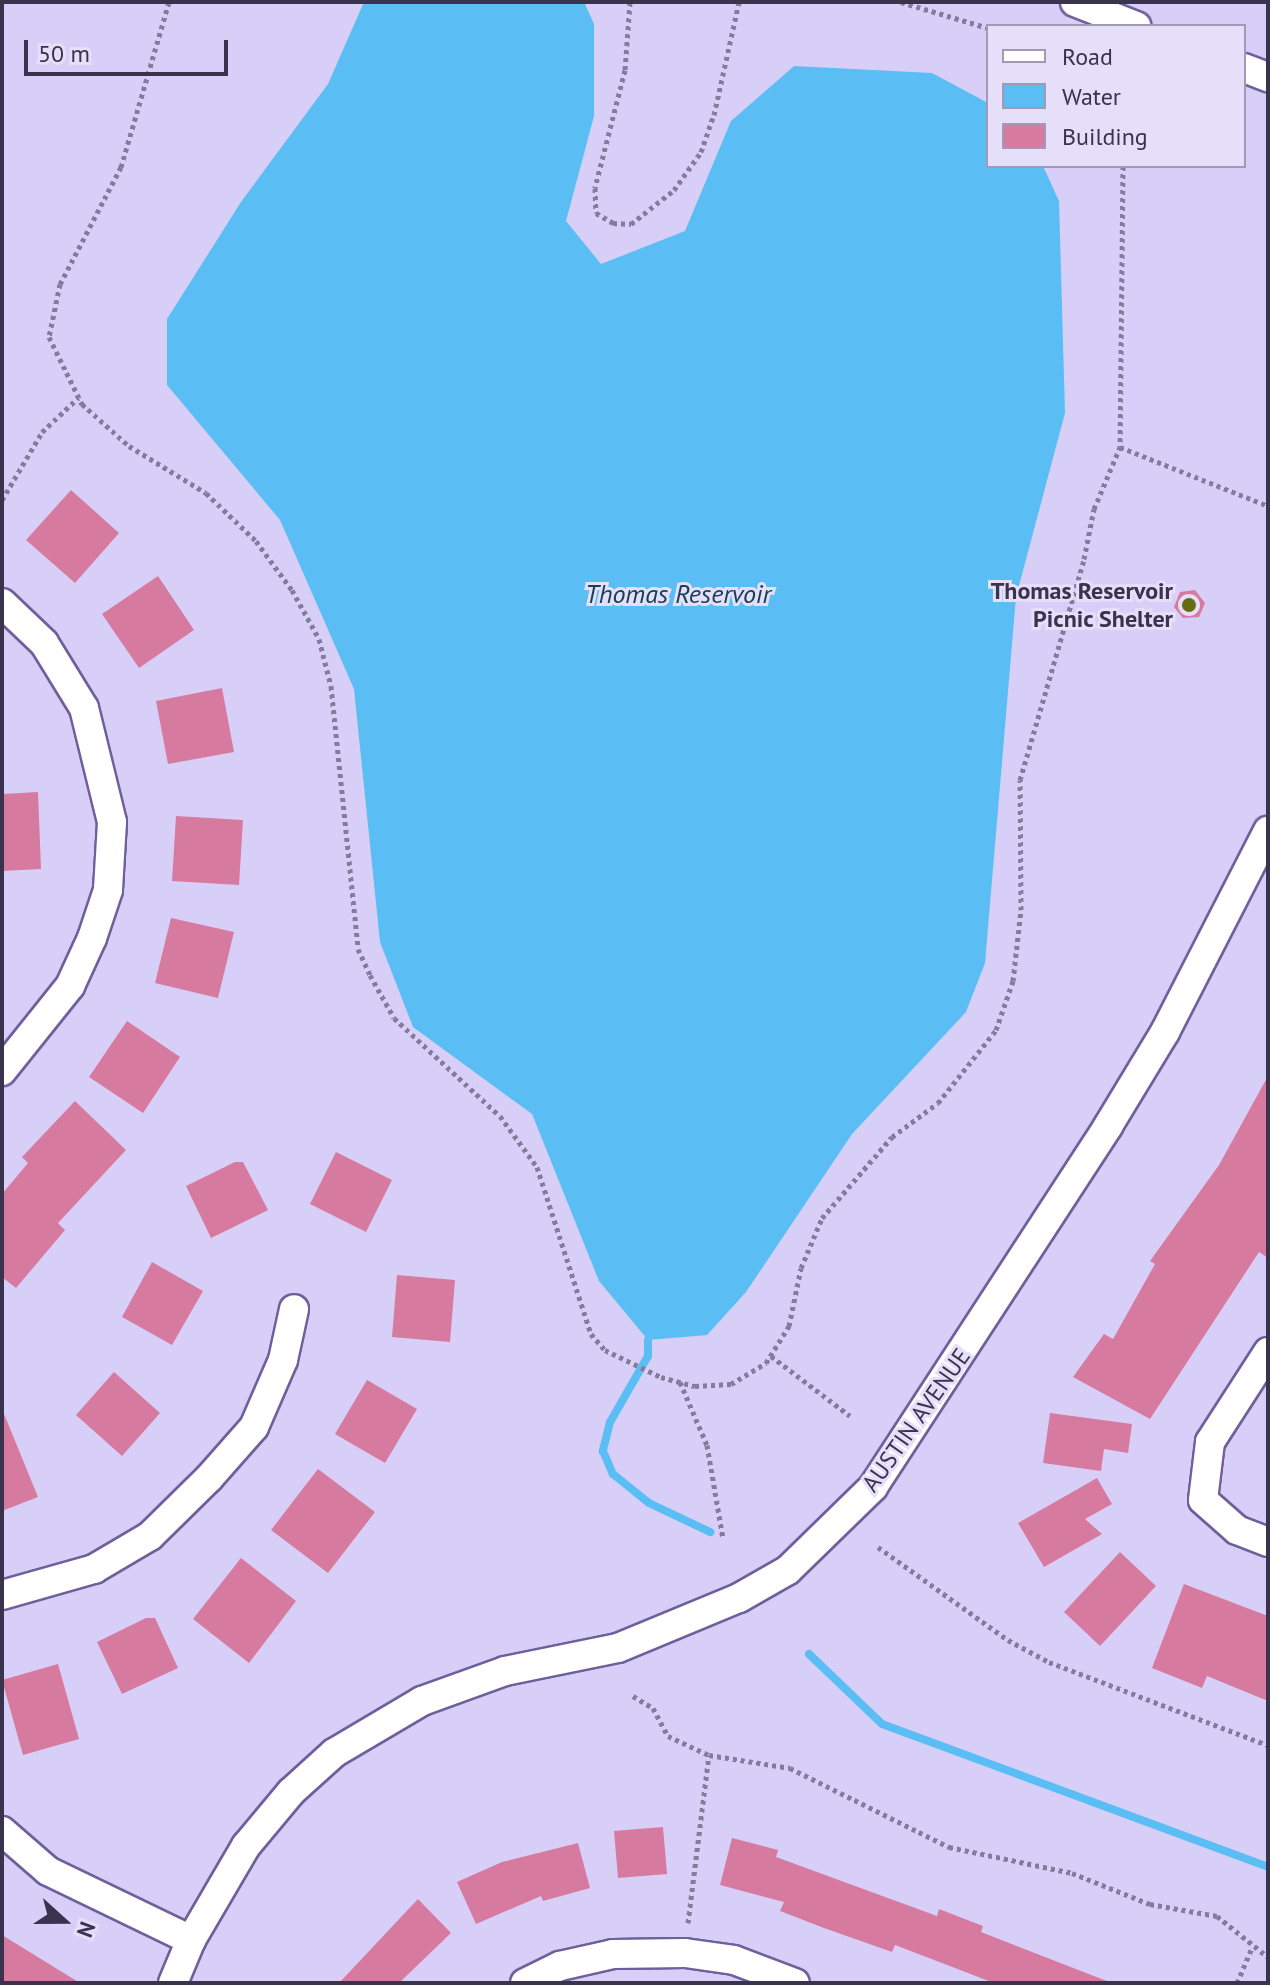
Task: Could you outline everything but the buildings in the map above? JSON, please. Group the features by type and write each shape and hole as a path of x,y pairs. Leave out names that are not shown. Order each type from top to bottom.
{"street":[{"path":"1075,2 1131,24"},
{"path":"1246,69 1268,77"},
{"path":"2,603 44,643 84,708 112,822 108,890 92,938 70,986 2,1071"},
{"name":"AUSTIN AVENUE","path":"173,1983 191,1940 246,1846 291,1792 334,1753 422,1701 505,1671 618,1648 739,1598 788,1570 873,1487 910,1435 1165,1032 1268,831"},
{"path":"2,1595 94,1569 150,1536 189,1498 254,1427 283,1360 294,1309"},
{"path":"1268,1352 1210,1442 1203,1500 1237,1530 1268,1542"},
{"path":"2,1831 48,1871 191,1940"},
{"path":"525,1983 560,1966 613,1954 685,1953 734,1960 795,1983"}],"path":[{"path":"169,2 121,167 60,284 49,337 78,398 129,446 206,493 256,541 292,590 319,639 331,686 358,949 394,1018 500,1116 537,1167 591,1334 605,1350 661,1377 680,1382 731,1384 771,1356 789,1326 801,1268 822,1218 892,1137 938,1103 996,1030 1013,981 1021,910 1020,780 1084,559 1094,509 1120,447 1123,168"},
{"path":"630,2 625,70 595,188 596,213 613,223 631,224 674,190 701,152 714,115 739,2"},
{"path":"901,2 986,27"},
{"path":"2,500 42,432 78,398"},
{"path":"1120,447 1268,506"},
{"path":"771,1356 850,1416"},
{"path":"680,1382 707,1445 723,1539"},
{"path":"878,1547 1008,1640 1049,1662 1268,1745"},
{"path":"633,1696 653,1708 668,1736 709,1755 790,1768 949,1847 1072,1873 1150,1904 1217,1916 1268,1957"},
{"path":"688,1923 709,1755"},
{"path":"1237,1983 1252,1947"}],"water":[{"name":"Thomas Reservoir","path":"364,2 584,2 594,24 594,116 566,221 601,264 685,231 731,121 794,66 932,73 986,102 986,168 1044,168 1059,201 1065,413 1016,597 985,963 966,1012 852,1134 746,1292 707,1335 648,1340 599,1281 532,1114 413,1027 380,942 354,689 280,520 167,385 167,319 241,202 328,84"}],"waterway":[{"path":"648,1340 648,1356 610,1422 603,1451 613,1474 649,1503 710,1532"},
{"path":"809,1654 882,1724 1268,1867"}],"place":[{"name":"Thomas Reservoir Picnic Shelter","path":"1189,605"}]}
